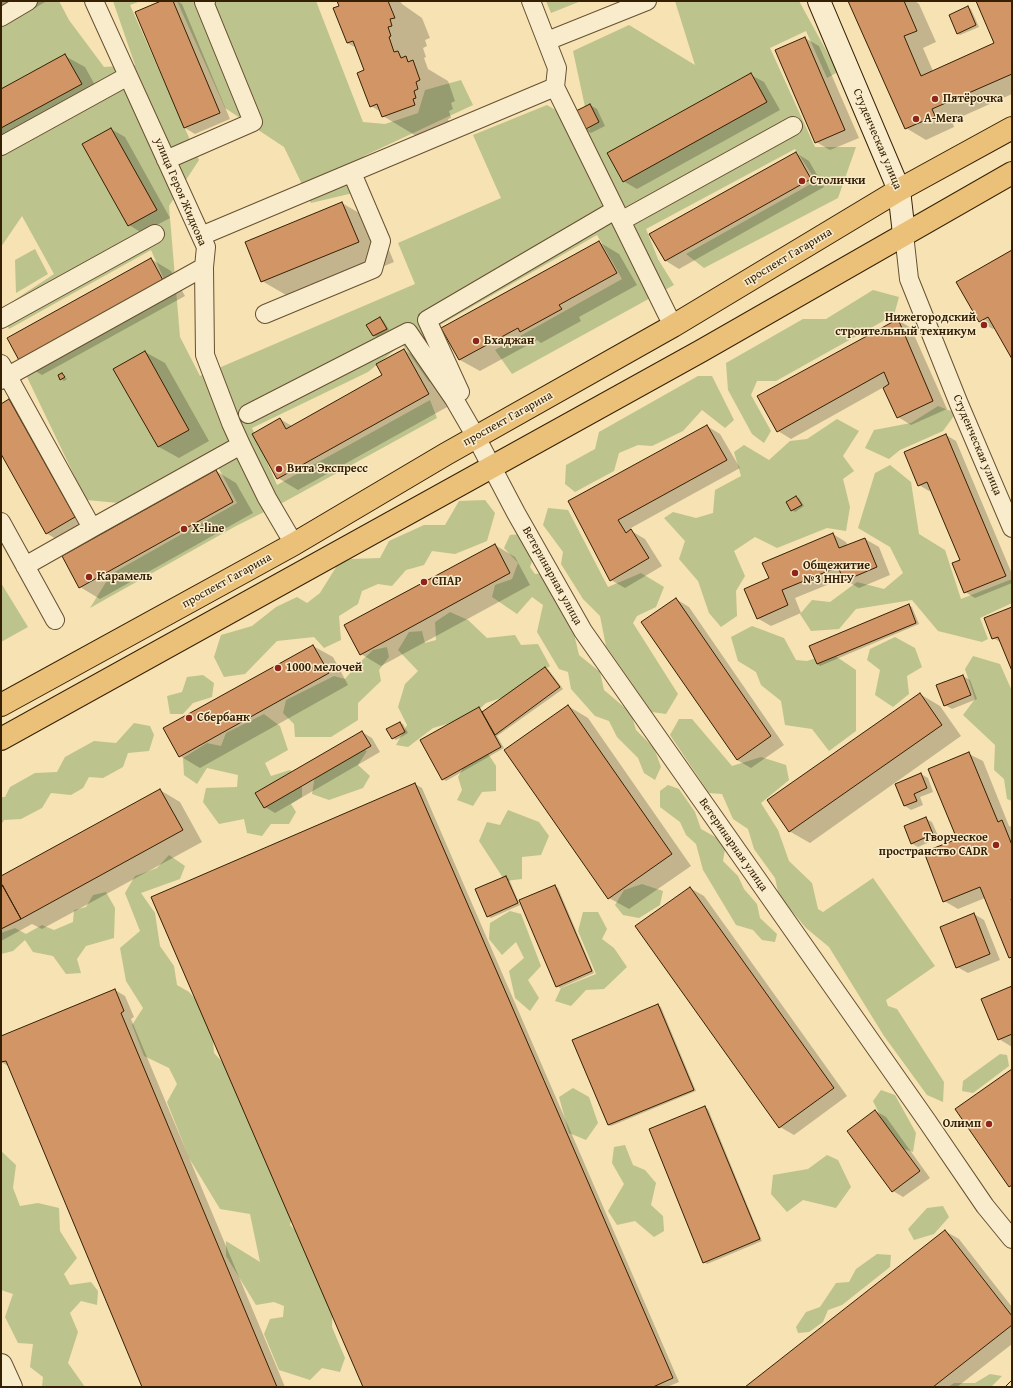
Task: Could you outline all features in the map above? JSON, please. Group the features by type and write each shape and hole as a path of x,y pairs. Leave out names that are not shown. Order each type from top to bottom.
{"main road":[{"name":"Студенческая улица","path":"819,1 899,190 904,234"},
{"name":"проспект Гагарина","path":"1,705 294,544 480,435 673,326 899,190 1012,128"},
{"path":"1,739 701,351 1012,173"},
{"path":"1,1365 11,1387"}],"street":[{"path":"1,17 28,1"},
{"name":"улица Героя Жидкова","path":"94,1 206,247 204,267 205,355 241,445 267,498 294,544"},
{"path":"166,160 253,122 204,2 206,1"},
{"path":"531,1 558,68 555,87 673,326"},
{"path":"547,41 647,1"},
{"path":"1,146 128,76"},
{"path":"201,236 555,87"},
{"path":"480,435 427,320 618,216 793,126"},
{"path":"265,314 373,269 381,241 352,173"},
{"path":"1,319 155,234"},
{"name":"Студенческая улица","path":"904,234 909,280 956,397 1012,528"},
{"path":"92,528 3,373 204,267"},
{"path":"248,414 408,332 480,435"},
{"name":"Ветеринарная улица","path":"480,435 492,467 582,631 923,1115 985,1206 1012,1239"},
{"path":"25,566 241,445"},
{"path":"1,522 54,620"}],"green space":[{"path":"1,1 59,1 69,20 104,67 135,65 113,1 141,1 130,5 199,160 169,206 180,337 200,376 415,284 398,243 501,198 473,135 547,105 590,130 573,51 629,25 695,65 675,1 799,1 838,72 827,78 806,31 770,48 815,147 856,147 838,198 704,268 686,254 816,181 795,149 646,229 658,259 674,285 512,374 495,350 622,279 597,235 440,325 454,360 429,382 402,344 368,372 252,428 277,485 430,400 437,418 284,502 236,526 90,608 111,574 237,503 217,465 119,503 86,500 26,375 170,293 151,250 9,329 1,309 54,274 22,216 1,247"},
{"path":"177,1 316,1 363,122 385,124 418,113 425,90 461,80 473,105 364,156 353,193 311,203 284,147 225,108"},
{"path":"546,1 581,1 551,13"},
{"path":"35,249 48,274 16,293 15,260"},
{"path":"873,290 899,297 894,315 776,381 757,381 751,395 771,431 764,443 752,434 728,390 726,363 803,319 826,319"},
{"path":"698,376 712,376 734,420 725,428 702,410 683,431 652,446 638,445 619,453 614,471 575,492 565,484 566,465 595,449 599,432"},
{"path":"938,406 956,413 943,431 900,450 889,459 865,448 874,430 911,423"},
{"path":"837,419 859,431 843,456 854,471 843,479 850,507 846,531 827,528 777,548 755,537 734,551 745,576 736,591 737,616 721,627 709,613 698,581 679,559 685,541 664,518 673,512 696,518 713,513 715,490 741,476 734,452 744,445 769,460 790,441 807,439"},
{"path":"890,465 911,482 919,534 945,550 961,599 1012,579 1012,603 980,618 988,639 982,642 938,631 912,600 856,609 839,629 811,631 800,614 812,600 830,602 857,582 884,589 903,573 890,547 858,528 875,473"},
{"path":"485,500 495,513 487,541 455,554 432,551 424,565 406,570 392,586 378,584 362,591 358,604 339,616 341,640 324,648 314,637 277,641 245,674 224,677 214,657 221,635 252,626 276,607 297,597 307,603 320,593 338,564 351,559 380,558 389,541 424,525 445,525 459,501"},
{"path":"548,508 568,510 608,587 641,573 664,587 656,607 637,616 633,623 678,694 666,714 652,712 606,646 600,616 583,599 561,564 563,552 543,525"},
{"path":"523,534 535,553 530,567 535,574 546,573 570,617 579,655 600,672 604,690 631,713 636,730 654,748 661,767 655,780 644,773 638,758 617,737 609,721 595,716 571,689 568,672 559,669 537,632 543,605 532,597 517,614 492,597 495,585 512,579 518,563 504,548 510,535"},
{"path":"1,583 28,627 1,642"},
{"path":"450,612 468,620 487,638 515,635 521,645 538,644 550,666 507,696 486,703 471,717 433,728 408,747 396,745 407,725 398,707 405,684 418,671 398,650 409,632 422,631 425,643 436,640 435,622"},
{"path":"752,626 784,638 796,660 807,661 831,653 856,670 856,731 829,751 812,729 785,725 781,701 761,685 756,672 738,661 731,637"},
{"path":"895,637 915,648 922,667 907,676 909,694 893,707 875,695 880,670 867,660 870,649"},
{"path":"387,647 389,657 379,670 381,681 358,703 358,720 331,737 295,737 294,724 283,713 286,700 334,676 345,679 373,650"},
{"path":"973,656 1000,664 1012,691 1012,801 1007,799 1004,779 994,770 995,745 963,715 975,699 965,669"},
{"path":"203,675 214,683 212,697 193,703 183,714 170,714 167,696 182,692 187,677"},
{"path":"264,714 280,726 288,750 265,763 271,776 290,770 302,780 302,797 291,804 296,812 289,824 271,824 262,836 247,833 244,819 219,824 203,802 206,788 237,787 238,775 207,768 197,784 184,775 183,758 207,743 221,746 226,733"},
{"path":"679,719 692,719 732,766 761,757 786,765 789,780 761,803 778,830 789,861 812,883 818,909 823,912 873,878 935,966 886,1000 888,1006 897,1009 944,1082 943,1102 927,1095 884,1036 829,947 806,928 779,896 775,878 754,849 748,829 733,819 722,794 709,793 670,735"},
{"path":"134,723 150,726 154,735 149,751 128,753 123,767 103,778 89,777 83,788 71,795 51,793 42,808 21,819 4,820 1,825 1,797 5,797 10,787 35,773 57,772 65,757 94,741 116,743"},
{"path":"356,746 367,751 358,765 370,776 363,788 329,800 312,794 316,769"},
{"path":"485,749 496,766 496,791 482,792 473,806 457,800 462,790 458,777 472,752"},
{"path":"668,785 679,789 695,812 701,829 717,838 725,849 723,861 738,876 744,889 757,904 760,918 777,934 775,942 762,940 753,930 736,925 703,870 696,844 686,835 680,822 660,807 660,791"},
{"path":"508,810 539,822 549,836 541,855 522,857 522,879 505,881 479,841 487,822 500,825"},
{"path":"169,855 185,866 180,879 141,893 155,913 160,946 174,966 177,985 189,992 211,1016 214,1053 239,1080 295,1205 290,1225 310,1245 333,1297 332,1327 345,1358 340,1372 322,1368 310,1380 279,1370 264,1334 270,1319 283,1317 284,1306 274,1302 256,1305 226,1256 226,1241 260,1262 250,1214 220,1209 189,1158 167,1102 177,1084 169,1068 144,1056 132,1025 143,1008 126,981 120,948 140,931 125,893 135,876 157,868"},
{"path":"642,884 663,891 660,905 639,918 623,915 615,905 624,890"},
{"path":"106,892 115,908 114,938 86,946 77,959 81,973 66,974 53,956 33,952 25,940 13,951 1,954 1,933 15,928 26,934 42,925 54,930 73,922 74,910 86,907 93,895"},
{"path":"510,911 521,914 541,966 528,980 539,998 530,1011 515,998 509,971 524,958 516,942 502,955 489,939 490,923"},
{"path":"583,912 598,912 607,929 602,939 614,948 627,967 604,989 586,990 571,1006 555,1001 561,988 596,974 578,931"},
{"path":"1000,1054 1007,1055 1009,1066 973,1093 962,1091 963,1081"},
{"path":"573,1088 589,1097 598,1123 586,1140 569,1133 559,1097"},
{"path":"881,1090 895,1095 916,1133 913,1152 895,1146 873,1101"},
{"path":"625,1145 633,1165 645,1170 656,1183 651,1205 663,1216 664,1231 654,1237 635,1221 617,1225 608,1211 624,1184 612,1163 614,1147"},
{"path":"1,1151 16,1165 13,1188 20,1206 38,1203 59,1208 60,1231 77,1258 64,1274 70,1285 91,1282 98,1291 97,1305 81,1301 70,1313 78,1332 68,1363 85,1387 42,1387 43,1377 30,1367 33,1344 18,1343 5,1317 13,1294 1,1290"},
{"path":"827,1155 838,1160 851,1187 836,1208 803,1200 787,1212 771,1194 773,1175 808,1169"},
{"path":"943,1206 949,1217 934,1234 914,1240 908,1229 927,1208"},
{"path":"877,1254 891,1255 890,1267 842,1305 828,1310 823,1322 809,1332 798,1333 796,1327 806,1312 820,1307 836,1283 849,1282 856,1269"},
{"path":"990,1374 1002,1376 991,1387 948,1387 954,1383 975,1383"}],"building":[{"path":"161,1 173,1 220,113 184,128 135,12"},
{"path":"337,1 388,1 395,18 390,19 392,26 388,27 391,36 389,37 394,52 398,51 401,58 406,56 408,62 413,60 420,80 416,82 418,89 414,91 416,98 413,99 415,105 382,117 377,104 370,107 357,73 364,70 353,41 347,43 333,8 339,6"},
{"path":"848,1 904,1 917,31 904,36 921,76 994,43 976,1 1011,1 1012,74 932,109 935,116 905,129"},
{"path":"968,6 976,25 957,34 949,15"},
{"path":"805,37 845,130 815,143 775,50"},
{"path":"65,54 82,84 1,128 1,89"},
{"path":"751,73 767,102 623,182 607,153"},
{"path":"590,104 599,122 584,130 574,112"},
{"path":"111,128 157,210 128,226 82,144"},
{"path":"796,152 811,179 665,261 649,234"},
{"path":"342,202 359,242 261,282 245,242"},
{"path":"599,241 617,273 559,305 562,309 520,332 518,328 459,360 441,328"},
{"path":"1012,250 1012,359 988,317 979,322 956,282"},
{"path":"151,258 165,284 21,364 7,338"},
{"path":"380,317 387,329 373,336 366,325"},
{"path":"898,319 933,401 897,418 883,388 889,384 884,372 777,432 757,396"},
{"path":"404,349 429,394 277,479 252,434 280,418 286,429 382,375 376,364"},
{"path":"145,351 189,430 158,447 113,369"},
{"path":"62,373 65,377 60,380 58,375"},
{"path":"9,399 75,517 46,534 1,454 1,404"},
{"path":"707,425 727,460 618,520 626,533 631,529 649,558 610,581 568,501"},
{"path":"946,434 1006,576 964,593 952,563 960,560 927,482 918,486 904,452"},
{"path":"216,470 233,502 79,588 62,556"},
{"path":"796,496 802,505 791,511 786,502"},
{"name":"Общежитие №3 ННГУ","path":"833,533 839,548 865,538 877,567 844,581 838,567 782,590 788,605 757,619 744,589 769,578 762,563"},
{"path":"495,544 510,573 360,655 344,625"},
{"path":"676,598 771,736 737,760 641,622"},
{"path":"909,604 916,623 817,664 809,646"},
{"path":"1012,607 1012,671 998,637 992,639 984,618"},
{"path":"313,645 329,673 179,757 163,728"},
{"path":"545,667 560,687 495,735 482,712"},
{"path":"963,675 971,695 944,706 936,685"},
{"path":"920,693 942,725 789,832 767,800"},
{"path":"568,705 672,854 608,899 504,750"},
{"path":"479,707 501,747 442,780 420,740"},
{"path":"400,722 405,732 392,739 386,729"},
{"path":"362,731 371,746 264,808 255,793"},
{"path":"969,752 998,822 1002,820 1012,845 1012,957 1009,958 980,887 943,902 924,852 957,839 928,769"},
{"path":"921,773 927,788 914,794 917,801 904,806 895,784"},
{"path":"415,783 673,1378 653,1387 363,1387 151,897"},
{"path":"160,789 183,830 21,919 1,883 1,876"},
{"path":"926,817 933,834 911,844 904,826"},
{"path":"506,876 518,903 487,917 475,889"},
{"path":"555,885 592,971 556,987 519,900"},
{"path":"3,886 21,919 1,929 1,887"},
{"path":"690,887 834,1088 779,1128 635,926"},
{"path":"974,913 990,954 956,968 940,927"},
{"path":"1012,986 1012,1034 998,1040 981,999"},
{"path":"115,989 124,1011 121,1013 277,1387 142,1387 6,1061 1,1062 1,1036"},
{"path":"658,1004 694,1090 608,1125 572,1040"},
{"name":"Олимп","path":"1012,1069 1012,1185 1009,1187 955,1109"},
{"path":"705,1106 760,1239 703,1263 649,1129"},
{"path":"875,1110 920,1171 892,1192 847,1131"},
{"path":"945,1230 1012,1316 1012,1325 933,1387 745,1387"}],"tram line":[{"path":"1005,1387 1012,1380"}],"place":[{"name":"Пятёрочка","path":"935,99"},
{"name":"А-Мега","path":"916,119"},
{"name":"Столички","path":"802,181"},
{"name":"Нижегородский строительный техникум","path":"984,325"},
{"name":"Бхаджан","path":"476,341"},
{"name":"Вита Экспресс","path":"279,469"},
{"name":"X-line","path":"184,529"},
{"name":"Общежитие №3 ННГУ","path":"795,573"},
{"name":"Карамель","path":"89,577"},
{"name":"СПАР","path":"424,582"},
{"name":"1000 мелочей","path":"278,668"},
{"name":"Сбербанк","path":"189,718"},
{"name":"Творческое пространство CADR","path":"996,845"},
{"name":"Олимп","path":"989,1124"}]}
